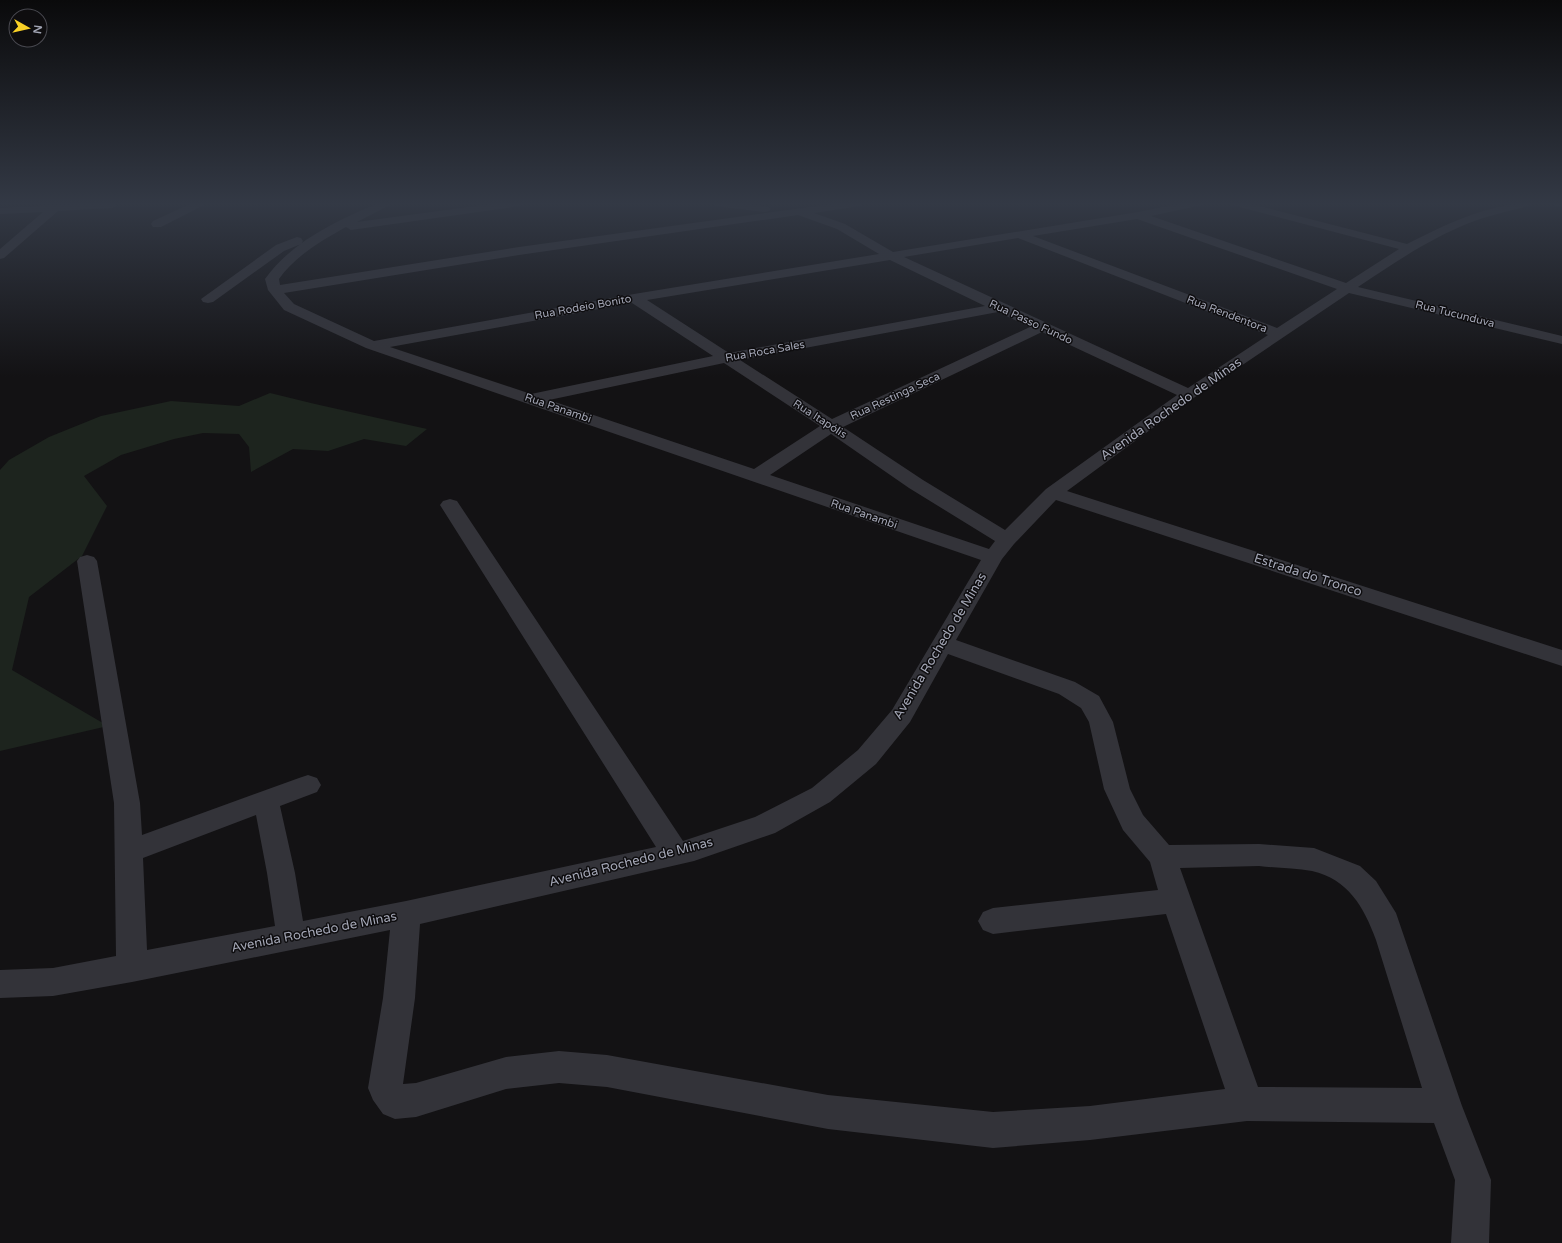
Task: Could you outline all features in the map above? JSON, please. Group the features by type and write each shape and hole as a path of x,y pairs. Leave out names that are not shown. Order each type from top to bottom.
{"street":[{"path":"208,299 262,261"},
{"path":"285,261 272,278 275,290 461,261"},
{"name":"Rua Rodeio Bonito","path":"371,345 853,261"},
{"name":"Rua Passo Fundo","path":"902,261 1041,327 1189,394"},
{"name":"Rua Rendentora","path":"1088,261 1279,334"},
{"name":"Rua Tucunduva","path":"1267,261 1347,288 1562,340"},
{"name":"Avenida Rochedo de Minas","path":"0,984 53,982 406,914 694,850 765,825 821,795 866,758 901,716 1000,548 1053,493 1189,394 1389,261"},
{"name":"Rua Panambi","path":"275,290 289,307 371,345 756,476 1000,548"},
{"name":"Rua Itapólis","path":"634,298 831,426 916,484 1000,548"},
{"name":"Rua Roca Sales","path":"532,399 726,358 1000,308"},
{"name":"Rua Restinga Seca","path":"756,476 831,426 1041,327"},
{"name":"Estrada do Tronco","path":"1053,493 1562,658"},
{"path":"450,505 676,854"},
{"path":"87,561 127,803 132,968"},
{"path":"943,644 1067,688 1090,702 1100,722 1117,789 1133,822 1162,857 1247,1104"},
{"path":"128,852 308,785"},
{"path":"266,801 282,873 291,936"},
{"path":"1162,857 1259,855 1314,860 1350,874 1366,890 1381,913 1445,1106 1473,1180 1470,1243"},
{"path":"993,921 1176,900"},
{"path":"406,914 399,998 385,1088 395,1102 416,1100 506,1073 559,1067 607,1071 828,1112 993,1130 1090,1124 1247,1104 1374,1104 1445,1106"}],"shaded area":[{"path":"270,393 427,429 406,446 364,439 328,451 293,449 251,472 249,447 239,434 203,433 174,439 121,455 84,476 107,506 82,556 29,597 12,670 108,726 0,751 0,470 9,460 49,437 101,416 171,401 239,406"}]}
